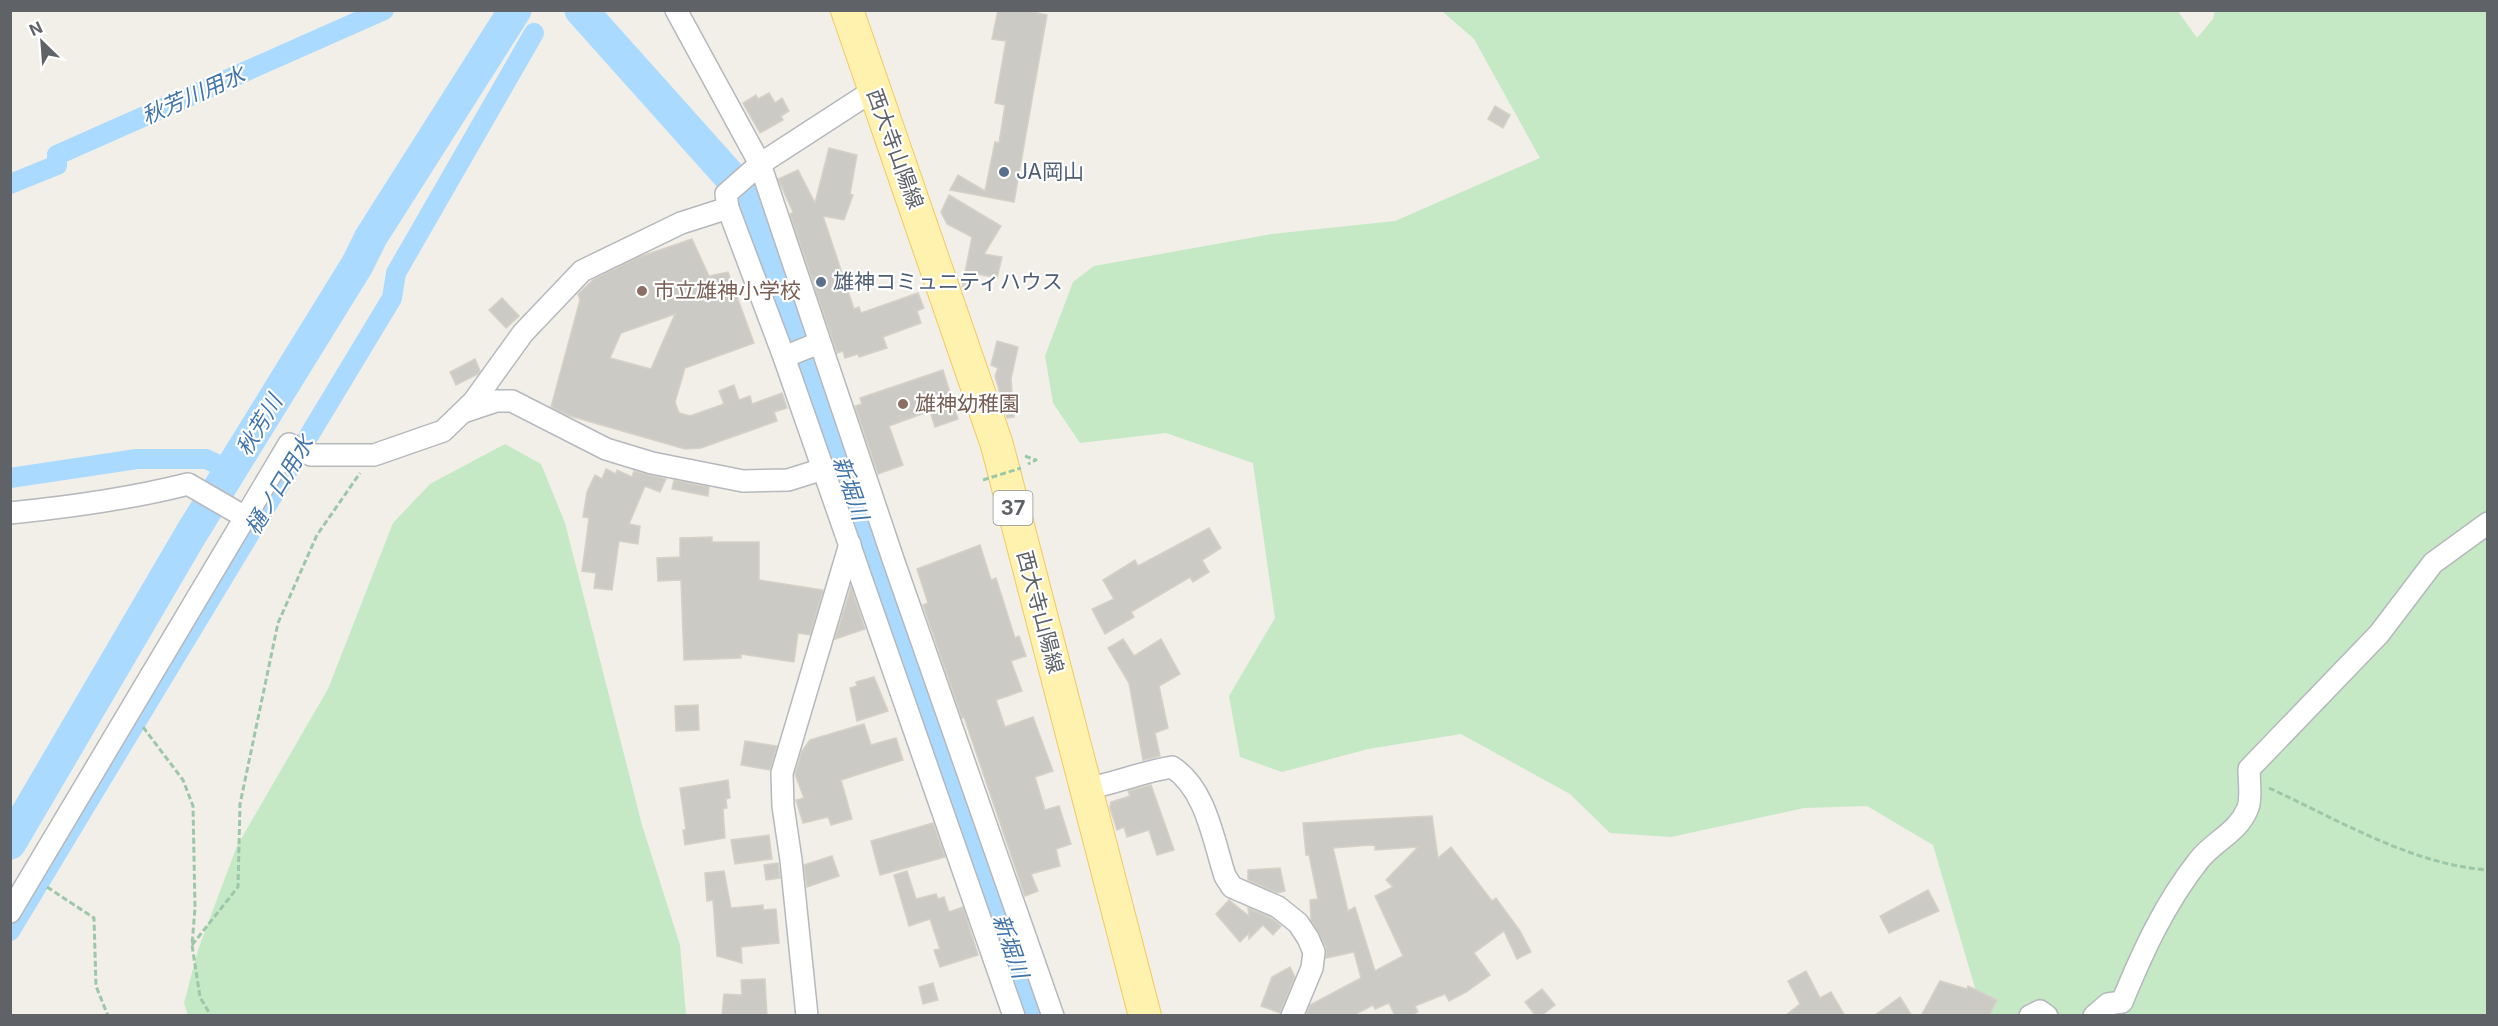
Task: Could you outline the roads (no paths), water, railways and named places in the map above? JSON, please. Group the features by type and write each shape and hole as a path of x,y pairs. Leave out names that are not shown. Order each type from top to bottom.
{"main road":[{"name":"西大寺山陽線","path":"847,10 997,445 1145,1016"}],"street":[{"path":"676,10 757,166 816,344 878,569 991,889 1053,1016"},
{"path":"10,912 289,444 311,455 374,455 442,431 474,401 523,333 582,271 727,201 757,166 873,90"},
{"path":"727,201 788,355 823,469 850,544 878,569 991,889 1014,1016"},
{"path":"788,355 816,344"},
{"path":"463,412 496,401 512,401 606,449 652,463 743,481 788,480 823,469"},
{"path":"10,513 125,499 188,484 245,517"},
{"path":"2094,1016 2108,1004 2122,1002 2148,940 2176,892 2201,857 2229,836 2248,809 2249,769 2379,634 2433,563 2487,523"},
{"path":"807,1016 791,860 783,806 782,773 850,544"},
{"path":"1086,789 1117,783 1150,770 1172,767 1184,775 1197,794 1225,876 1232,887 1278,907 1298,923 1308,938 1314,952 1312,968 1292,1016"},
{"path":"2030,1016 2040,1011 2047,1016"}],"waterway":[{"name":"秋芳川用水","path":"10,184 57,165 57,155 384,10"},
{"name":"秋芳川","path":"10,843 191,534 357,265 371,237 515,10"},
{"name":"新堀川","path":"581,10 750,199 1035,1016"},
{"name":"樋ノ口用水","path":"10,931 392,298 396,273 534,33"},
{"name":"秋芳川用水","path":"10,478 137,459 206,459 230,470"}],"place":[{"name":"JA岡山","path":"1004,172"},
{"name":"雄神コミュニティハウス","path":"821,282"},
{"name":"市立雄神小学校","path":"642,291"},
{"name":"雄神幼稚園","path":"903,404"}]}
